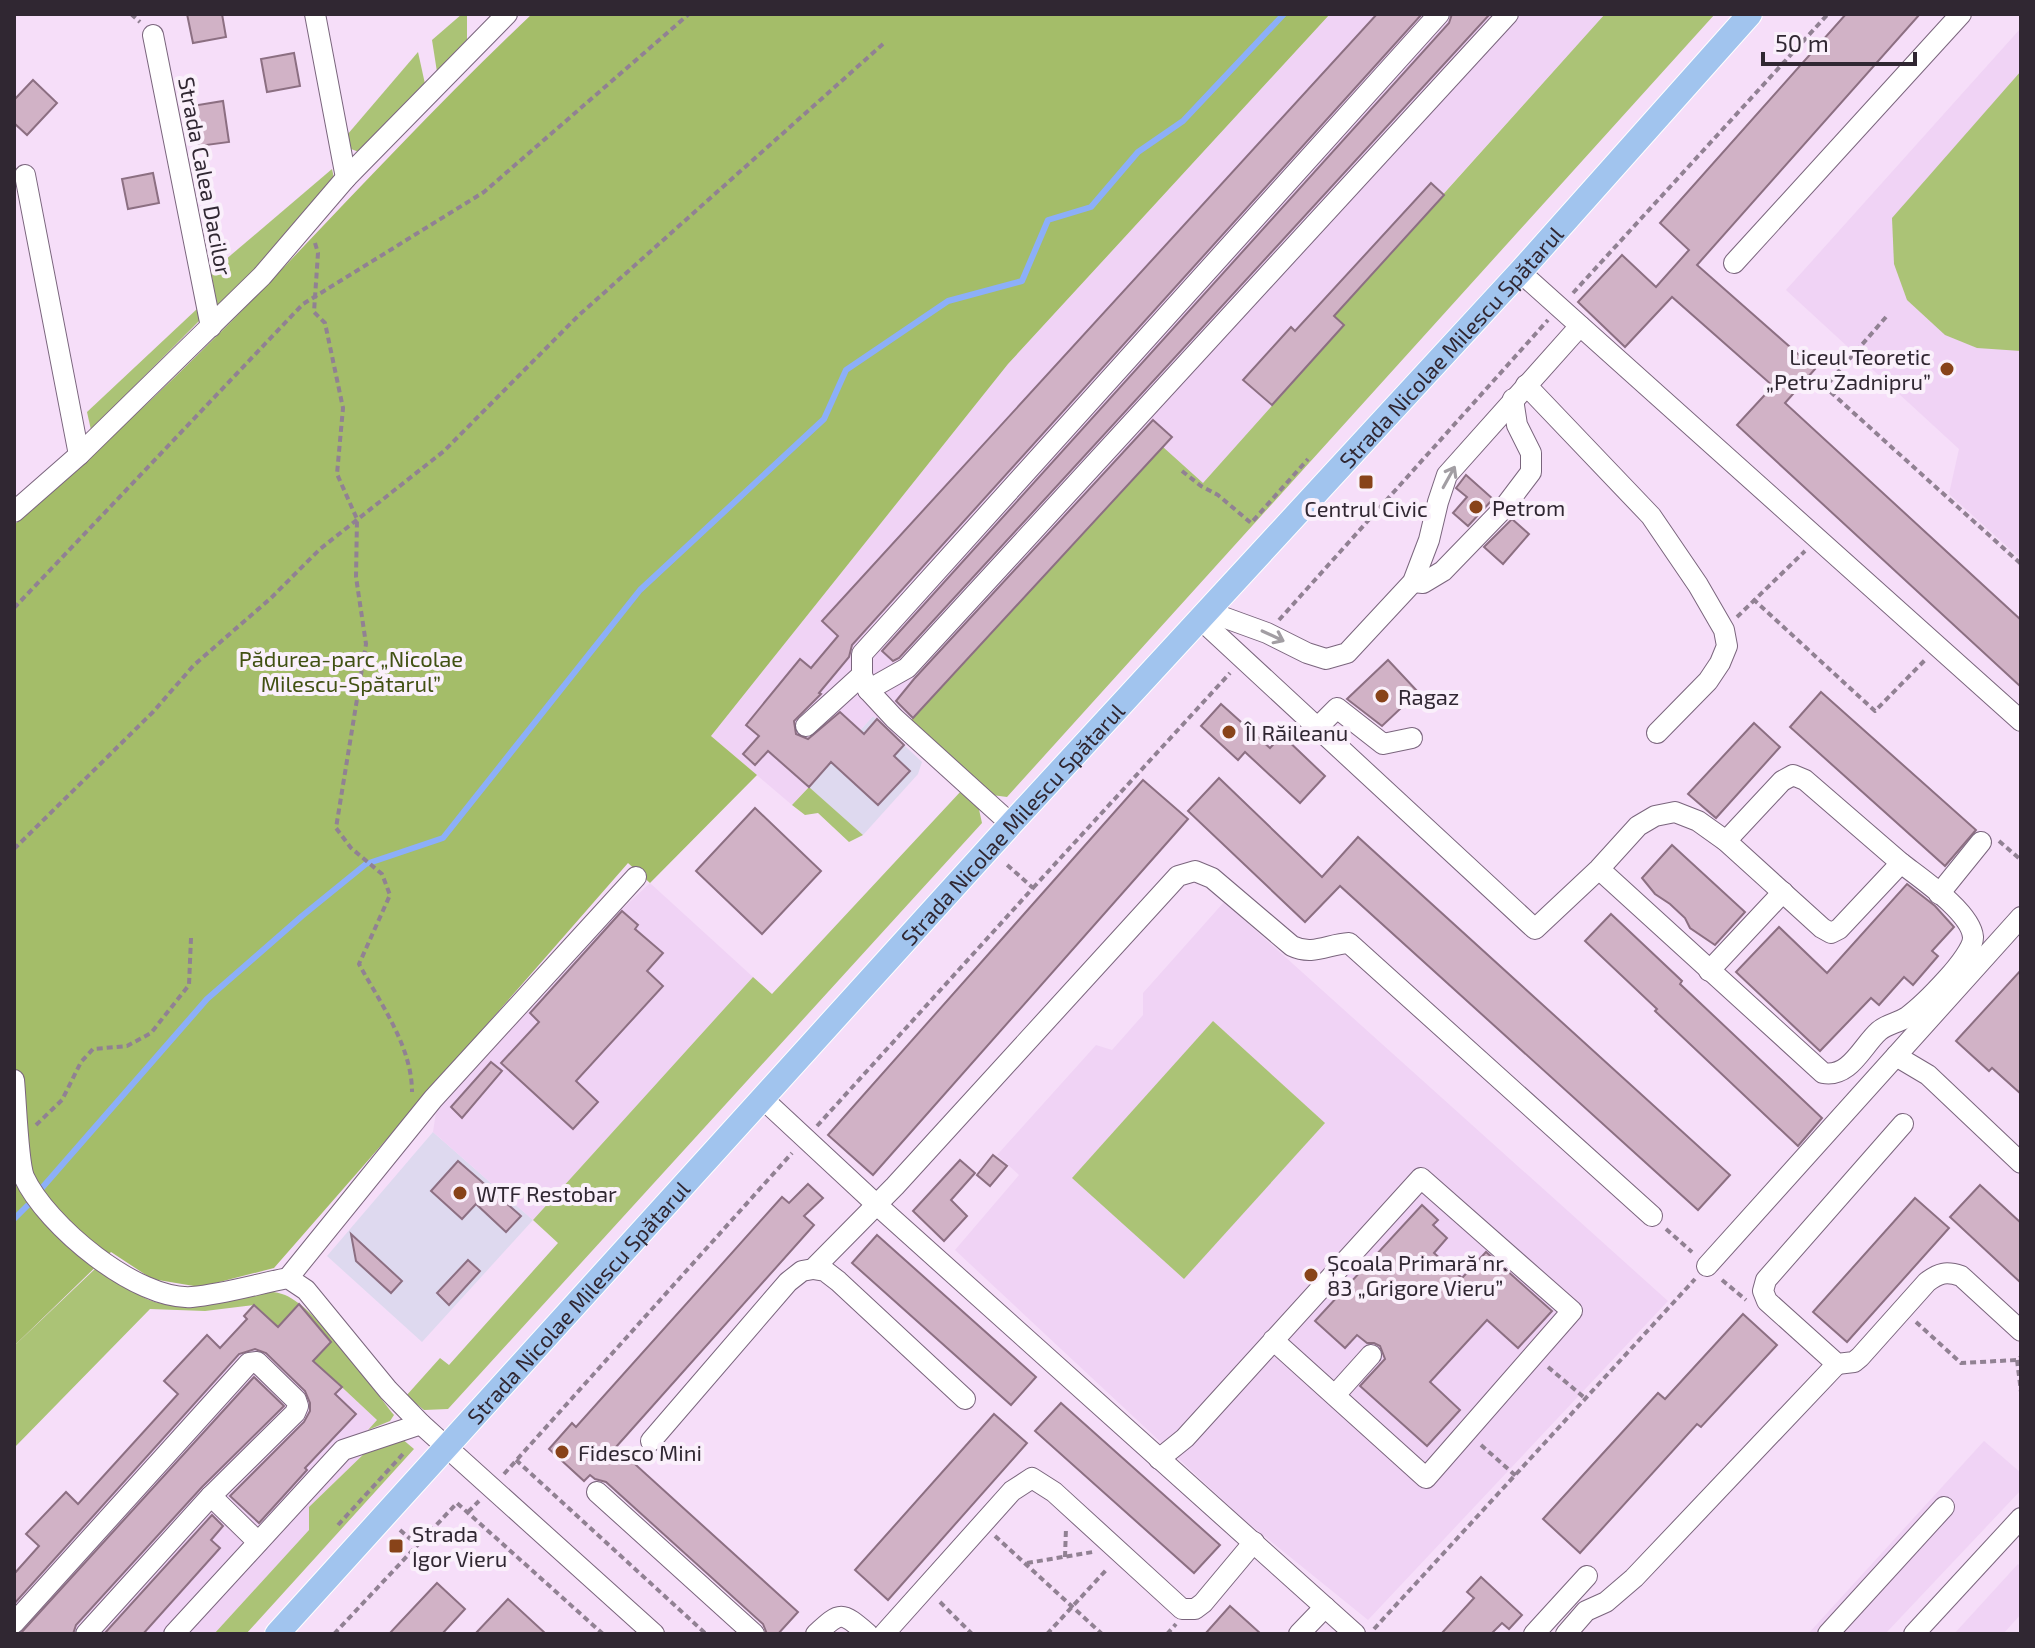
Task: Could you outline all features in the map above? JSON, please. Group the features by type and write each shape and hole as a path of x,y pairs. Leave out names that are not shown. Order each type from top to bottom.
{"main road":[{"name":"Strada Nicolae Milescu Spătarul","path":"277,1634 988,849 1520,272 1750,14"}],"street":[{"path":"315,14 346,178"},
{"path":"481,14 483,39"},
{"name":"Strada Calea Dacilor","path":"14,512 79,455 262,276 346,178 507,14"},
{"path":"1011,824 894,718 865,682 862,654 1439,14"},
{"path":"806,726 865,682 907,668 1508,14"},
{"path":"1734,263 1961,14"},
{"name":"Strada Calea Dacilor","path":"153,35 211,327"},
{"path":"25,175 79,455"},
{"path":"1520,272 2021,721"},
{"path":"1199,618 1223,617 1326,659 1347,653 1413,582 1429,540 1447,475 1580,326"},
{"path":"1413,582 1423,583 1443,571 1503,509 1531,472 1531,453 1517,425 1520,392"},
{"path":"1520,392 1651,516 1724,630 1727,646 1720,663 1708,681 1657,733"},
{"path":"1199,618 1535,929 1599,869 1638,826 1664,813 1675,812 1698,821 1726,841 1831,933 1839,929 1901,863"},
{"path":"1316,729 1337,708 1383,744 1412,738"},
{"path":"1599,869 1823,1073 1838,1074 1879,1030 1909,1016 1968,952 1973,936 1969,924 1939,894 1805,780 1793,775 1782,781 1726,841"},
{"path":"1939,894 1981,842"},
{"path":"813,1269 877,1205 1178,876 1195,871 1212,878 1303,952 1349,943 1357,949 1652,1216"},
{"path":"14,1080 23,1175 45,1206 84,1248 122,1274 158,1292 190,1297 288,1278 411,1125 636,877"},
{"path":"1709,971 1783,892"},
{"path":"1707,1266 2021,917"},
{"path":"1896,1056 1928,1075 2021,1163"},
{"path":"763,1099 1355,1634"},
{"path":"1837,1364 1767,1301 1763,1291 1766,1280 1903,1124"},
{"path":"1159,1459 1185,1438 1273,1340 1421,1178 1572,1311 1426,1478 1273,1340"},
{"path":"651,1441 788,1282 802,1271 813,1269 825,1271 838,1281 965,1399"},
{"path":"1566,1634 1586,1611 1606,1602 1634,1578 1837,1364 1854,1362 1860,1357 1937,1274 1948,1272 1961,1276 2021,1331"},
{"path":"288,1278 306,1290 388,1390 421,1424 654,1634"},
{"path":"1335,1395 1371,1355"},
{"path":"14,1623 249,1363 257,1362 296,1400 298,1406 295,1413 211,1496 86,1634"},
{"path":"174,1634 343,1450 421,1424"},
{"path":"884,1634 1012,1491 1032,1478 1054,1492 1182,1609 1189,1610 1203,1603 1254,1542"},
{"path":"597,1492 754,1634"},
{"path":"211,1496 258,1542"},
{"path":"1828,1634 1944,1507"},
{"path":"1914,1634 2021,1518"},
{"path":"1534,1634 1587,1576"},
{"path":"1299,1634 1325,1607"},
{"path":"816,1634 830,1619 838,1616 849,1618 868,1634"}],"path":[{"path":"14,608 303,304 484,192 689,14"},
{"path":"1267,633 1828,14"},
{"path":"14,849 153,712 194,665 271,598 320,549 444,451 578,316 883,44"},
{"path":"308,222 318,253 314,312 325,323 343,408 337,474 357,519 356,577 366,644 336,828 357,854 380,873 390,895 359,964 399,1038 412,1075 411,1125"},
{"path":"1886,317 1825,387 2021,564"},
{"path":"1182,471 1218,495 1251,523 1308,459"},
{"path":"1732,623 1753,599 1818,539"},
{"path":"1753,599 1875,711 1938,646"},
{"path":"468,1512 1242,660"},
{"path":"988,849 1033,888"},
{"path":"20,1141 62,1100 81,1062 93,1049 127,1046 151,1033 189,985 191,938"},
{"path":"1652,1216 1757,1309 1767,1301"},
{"path":"1370,1634 1707,1266"},
{"path":"1902,1310 1961,1363 2019,1359 2021,1392"},
{"path":"1533,1355 1586,1399"},
{"path":"1467,1433 1516,1476"},
{"path":"338,1525 403,1454"},
{"path":"516,1460 706,1634"},
{"path":"334,1634 457,1503 603,1634"},
{"path":"982,1525 1102,1634"},
{"path":"1025,1564 1118,1551"},
{"path":"1047,1634 1118,1551"},
{"path":"926,1587 971,1633"}],"shaded area":[{"path":"1330,14 1605,14 1334,315 1344,325 1203,483 1162,447 896,737 873,716 792,805 711,736 1008,364"},
{"name":"Liceul Teoretic „Petru Zadnipru”","path":"2021,28 2021,559 1949,494 1959,449 1786,290"},
{"path":"873,716 922,762 918,774 863,835 809,787"},
{"path":"650,883 753,977 533,1220 433,1132 436,1112 621,910"},
{"name":"Școala Primară nr. 83 „Grigore Vieru”","path":"1224,902 1668,1301 1368,1620 1242,1518 955,1250 1019,1175 997,1155 1096,1045 1112,1050 1143,1015 1143,993"},
{"path":"433,1132 533,1220 422,1342 327,1256"},
{"path":"254,1305 377,1420 368,1430 370,1448 309,1507 309,1530 214,1634 14,1634 14,1574 39,1546 26,1534 46,1513 58,1523 55,1504 66,1492 78,1503 178,1395 164,1381 207,1335 221,1347"},
{"path":"1984,1441 2021,1473 2021,1490 1885,1634 1808,1634"},
{"path":"2018,1564 2021,1567 2021,1614 2003,1634 1954,1634"}],"green space":[{"path":"462,14 467,14 467,40 437,72 432,40"},
{"name":"Pădurea-parc „Nicolae Milescu-Spătarul”","path":"532,14 1330,14 1008,364 711,736 757,775 650,883 628,863 274,1268 200,1287 152,1279 111,1252 14,1346 14,525 204,349"},
{"path":"1605,14 1715,14 1007,797 992,795 910,721 1163,447 1203,483 1344,325 1334,316"},
{"path":"418,52 425,84 359,152 351,149 347,135"},
{"path":"2021,71 2021,351 1977,348 1945,335 1907,300 1894,264 1892,218"},
{"path":"332,169 335,183 218,310 211,272"},
{"path":"198,308 201,319 91,430 87,412"},
{"path":"809,787 863,835 849,842 818,813 805,815 792,805"},
{"path":"962,790 978,805 982,823 448,1409 424,1410 406,1396 440,1358 449,1365 558,1243 533,1220 753,977 772,994"},
{"path":"1213,1021 1325,1123 1184,1279 1072,1178"},
{"path":"96,1268 140,1296 170,1305 252,1292 282,1294 295,1301 326,1329 394,1415 390,1421 368,1430 377,1420 254,1305 205,1311 150,1309 14,1448 14,1346"},
{"path":"401,1438 414,1449 246,1634 214,1634 309,1530 309,1507 370,1448"}],"building":[{"path":"187,14 222,14 226,37 193,43"},
{"path":"1377,14 1422,14 852,645 849,657 821,694 794,721 796,734 808,739 840,712 864,734 877,719 904,745 894,756 910,771 878,805 831,762 809,787 768,751 755,765 743,754 759,736 746,725 800,659 811,668 838,636 822,621"},
{"path":"1452,14 1490,14 893,661 882,651 1449,23"},
{"path":"1846,14 1920,14 1697,265 1815,369 1785,403 2021,620 2021,687 1737,425 1773,386 1672,297 1625,347 1578,302 1622,255 1656,287 1689,250 1660,223"},
{"path":"294,53 300,86 267,92 261,59"},
{"path":"33,80 57,103 27,135 14,123 14,100"},
{"path":"223,101 229,142 199,146 192,106"},
{"path":"153,173 159,203 128,209 122,179"},
{"path":"1431,183 1444,195 1334,316 1344,325 1272,405 1243,380 1291,327 1295,331"},
{"path":"1153,420 1172,437 913,718 896,701"},
{"path":"1466,475 1493,499 1468,526 1453,513 1467,497 1456,488"},
{"path":"1512,519 1529,534 1503,564 1484,547"},
{"path":"1388,660 1418,692 1382,726 1347,699"},
{"path":"1821,692 1976,830 1945,866 1790,727"},
{"path":"1221,704 1270,748 1282,735 1325,776 1300,803 1245,752 1238,760 1201,726"},
{"path":"1754,723 1780,747 1716,818 1688,794"},
{"path":"1219,778 1322,877 1358,837 1730,1175 1698,1210 1340,886 1305,922 1188,811"},
{"path":"1143,780 1188,819 873,1175 828,1135"},
{"path":"755,808 821,871 762,934 696,871"},
{"path":"1672,845 1745,912 1715,945 1690,928 1685,918 1655,894 1642,878"},
{"path":"1907,884 1935,906 1954,927 1932,951 1938,956 1913,985 1904,977 1879,1005 1871,998 1820,1051 1736,972 1779,927 1827,973"},
{"path":"622,911 638,925 635,929 663,953 647,971 663,986 576,1081 598,1102 573,1129 501,1063 539,1022 530,1013"},
{"path":"1611,914 1822,1118 1798,1146 1585,941"},
{"path":"2021,970 2021,1094 1956,1041"},
{"path":"491,1062 502,1071 462,1118 451,1107"},
{"path":"993,1155 1007,1166 990,1186 977,1175"},
{"path":"960,1160 975,1173 951,1200 967,1216 944,1241 913,1211"},
{"path":"458,1161 521,1216 506,1232 476,1204 462,1219 431,1191"},
{"path":"808,1184 823,1198 804,1216 814,1225 616,1447 798,1612 778,1634 767,1634 763,1624 606,1482 590,1475 584,1481 549,1449 572,1423 576,1427 782,1197 789,1203"},
{"path":"1980,1185 2021,1223 2021,1283 1950,1217"},
{"path":"1915,1198 1949,1228 1847,1342 1813,1312"},
{"path":"1422,1205 1438,1220 1433,1225 1447,1238 1434,1253 1462,1278 1486,1252 1552,1311 1518,1348 1487,1320 1430,1382 1460,1410 1427,1446 1360,1386 1385,1359 1380,1346 1367,1343 1357,1335 1345,1348 1315,1321"},
{"path":"351,1234 402,1281 391,1293 356,1261"},
{"path":"877,1235 1036,1377 1011,1405 852,1263"},
{"path":"468,1260 480,1271 449,1305 437,1293"},
{"path":"299,1304 331,1342 313,1361 342,1387 335,1394 356,1414 259,1523 230,1496 304,1422 310,1411 310,1403 305,1391 266,1353 255,1349 239,1354 14,1604 14,1574 39,1546 26,1534 66,1492 78,1504 178,1394 164,1381 207,1335 220,1348 247,1319 244,1316 254,1305 278,1327"},
{"path":"1743,1314 1777,1345 1701,1427 1697,1424 1580,1553 1543,1519 1658,1393 1665,1399"},
{"path":"254,1377 284,1406 202,1487 76,1625 73,1634 20,1634"},
{"path":"1061,1403 1220,1545 1194,1573 1035,1431"},
{"path":"994,1414 1027,1443 888,1600 855,1570"},
{"path":"212,1515 223,1526 211,1540 220,1548 143,1634 104,1634"},
{"path":"1481,1577 1522,1615 1509,1629 1502,1623 1491,1634 1441,1634 1474,1598 1467,1592"},
{"path":"437,1583 465,1609 442,1634 389,1634"},
{"path":"508,1599 546,1634 475,1634"},
{"path":"1230,1606 1261,1634 1205,1634"}],"waterway":[{"path":"41,1189 207,999 302,916 366,864 443,838 640,590 824,419 846,370 948,301 1022,281 1048,220 1091,207 1138,152 1183,121 1284,14"},
{"path":"14,1219 27,1206"}],"place":[{"name":"Liceul Teoretic „Petru Zadnipru”","path":"1947,369"},
{"name":"Centrul Civic","path":"1366,482"},
{"name":"Petrom","path":"1476,507"},
{"name":"Ragaz","path":"1382,696"},
{"name":"ÎI Răileanu","path":"1229,732"},
{"name":"WTF Restobar","path":"460,1193"},
{"name":"Școala Primară nr. 83 „Grigore Vieru”","path":"1311,1275"},
{"name":"Fidesco Mini","path":"562,1452"},
{"name":"Strada Igor Vieru","path":"396,1546"}]}
